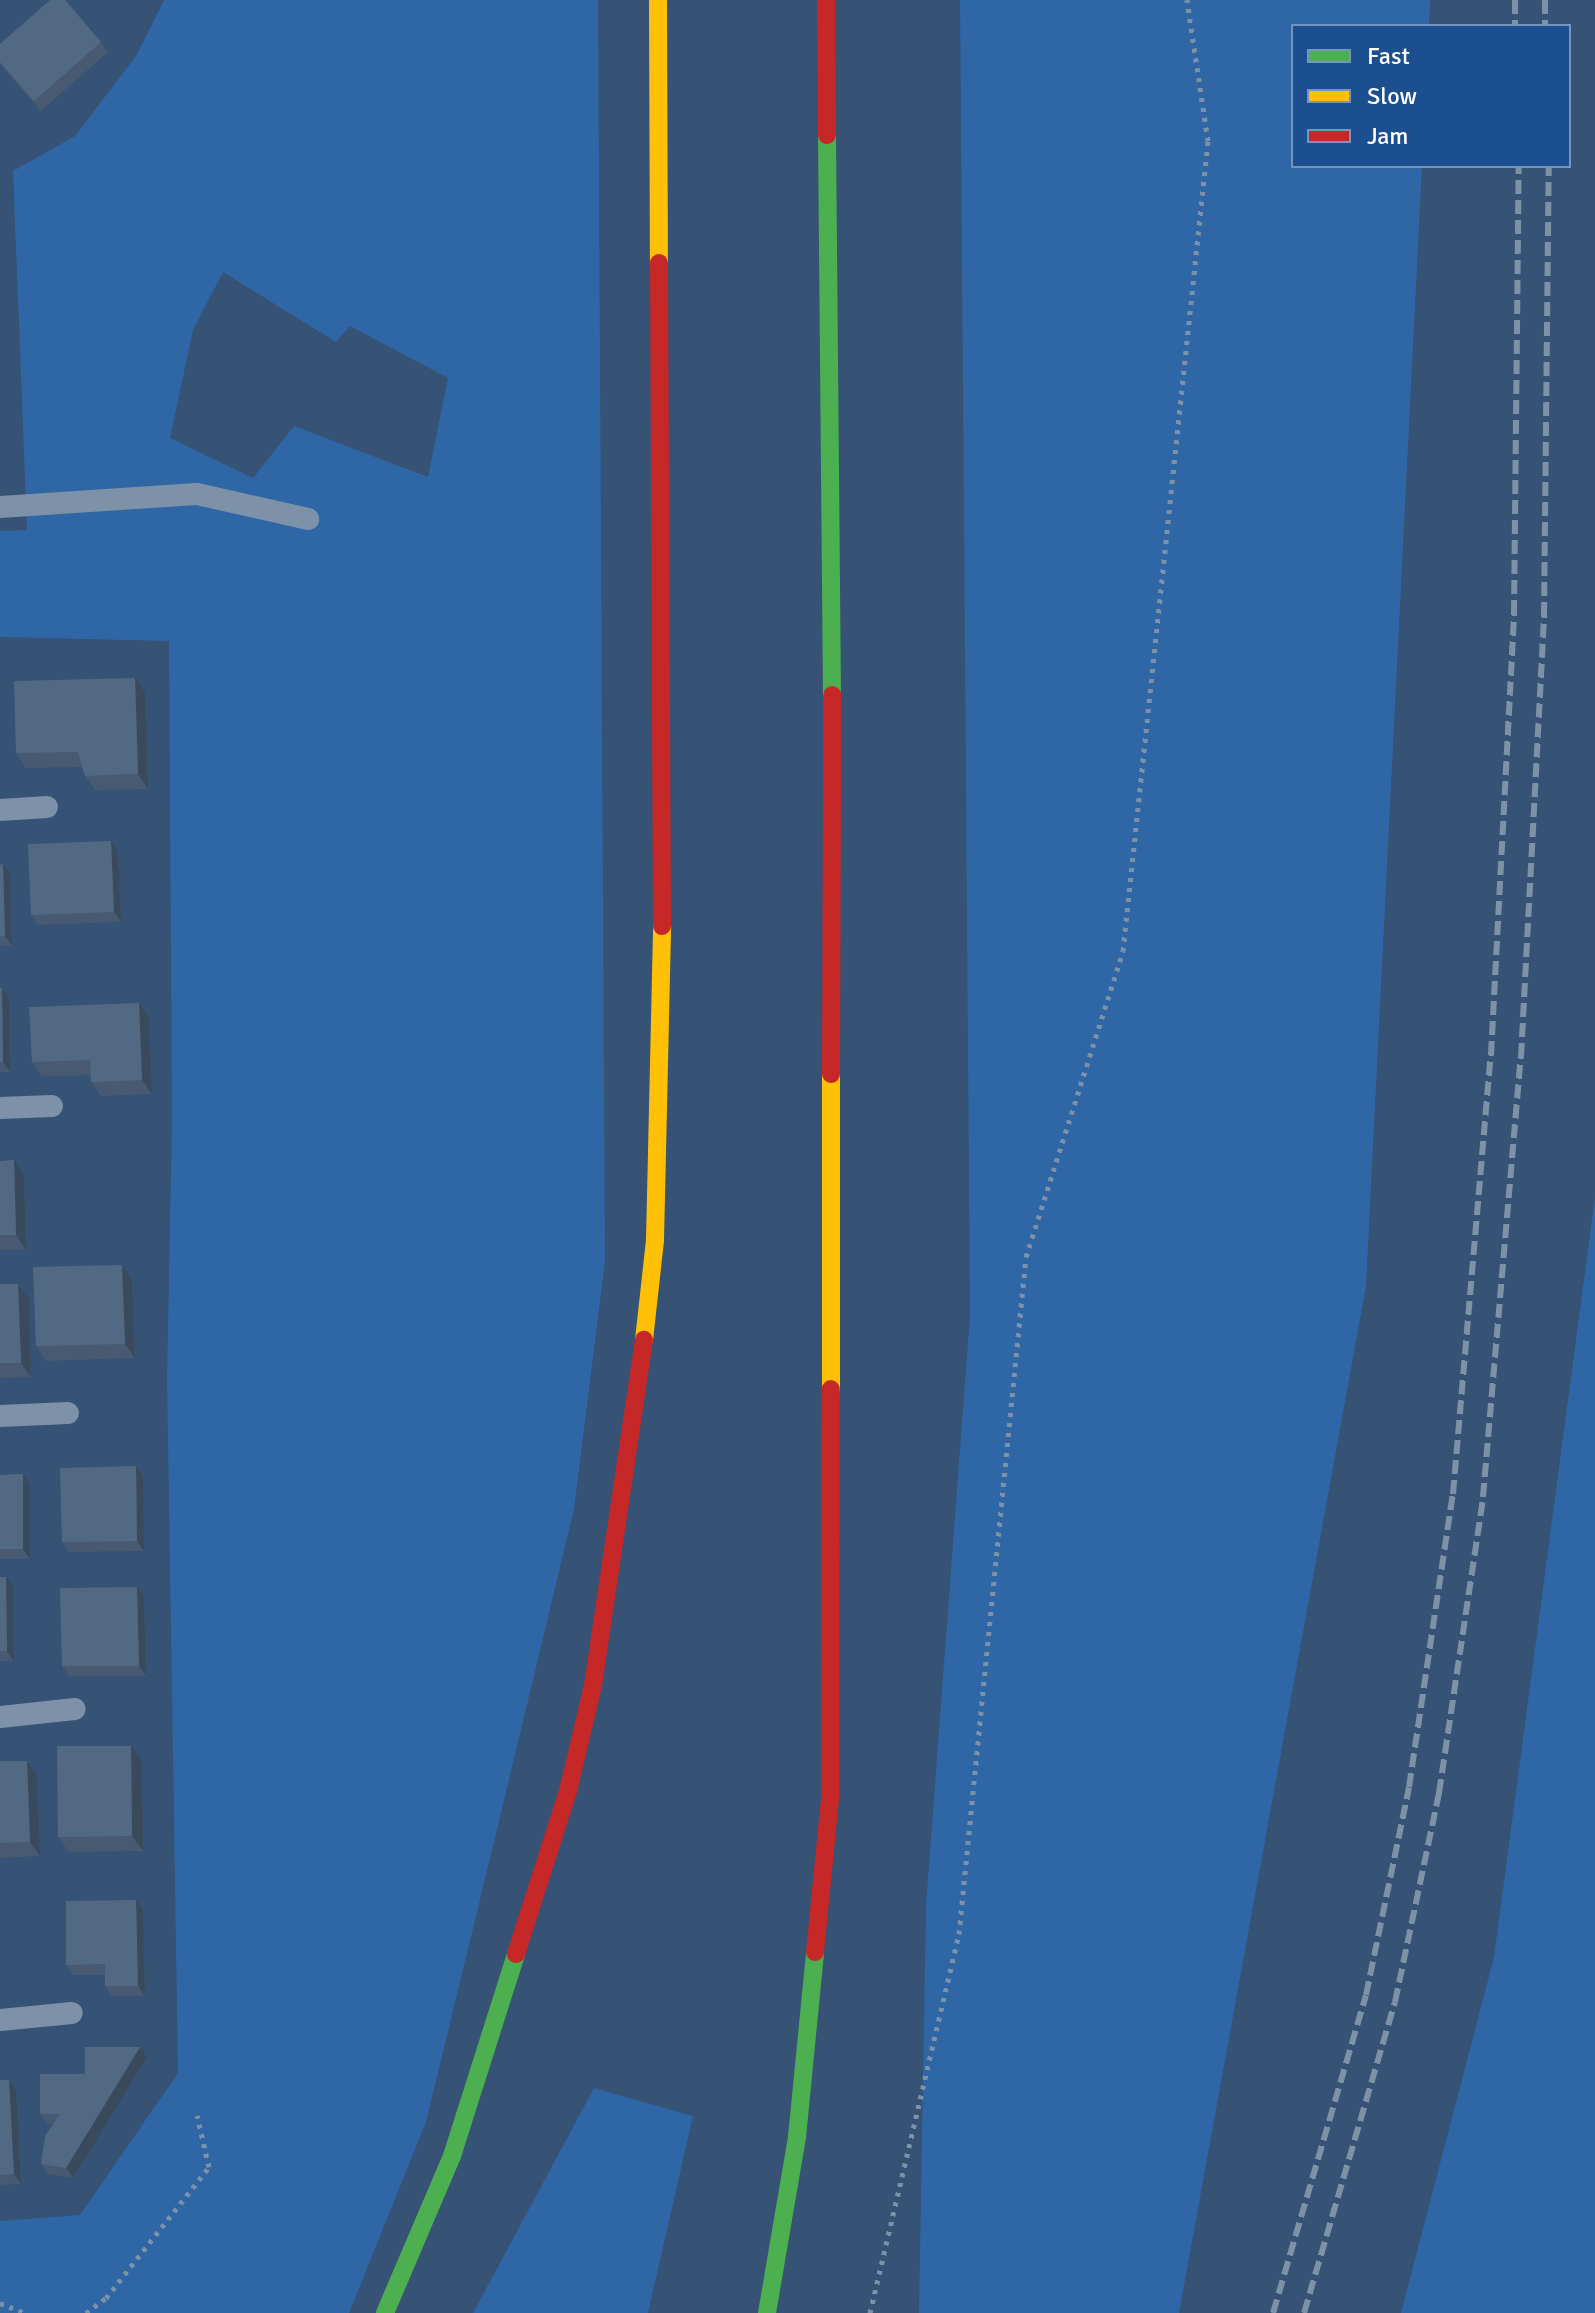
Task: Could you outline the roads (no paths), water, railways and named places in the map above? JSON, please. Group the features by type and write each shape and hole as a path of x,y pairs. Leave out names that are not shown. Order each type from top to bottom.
{"highway":[{"path":"385,2313 452,2156 568,1791 593,1685 642,1360 655,1240 662,951 658,0"},
{"path":"767,2313 797,2137 830,1799 832,759 826,0"}],"lane":[{"path":"0,507 197,494 308,519"},
{"path":"0,810 47,807"},
{"path":"0,1108 52,1106"},
{"path":"0,1416 68,1413"},
{"path":"0,1717 75,1709"},
{"path":"0,2020 72,2013"}],"railway":[{"path":"1515,0 1515,24"},
{"path":"1545,0 1545,24"},
{"path":"1273,2313 1366,1995 1409,1787 1453,1494 1491,1055 1514,614 1519,168"},
{"path":"1304,2313 1395,2002 1439,1793 1483,1497 1521,1057 1544,616 1549,168"}]}
